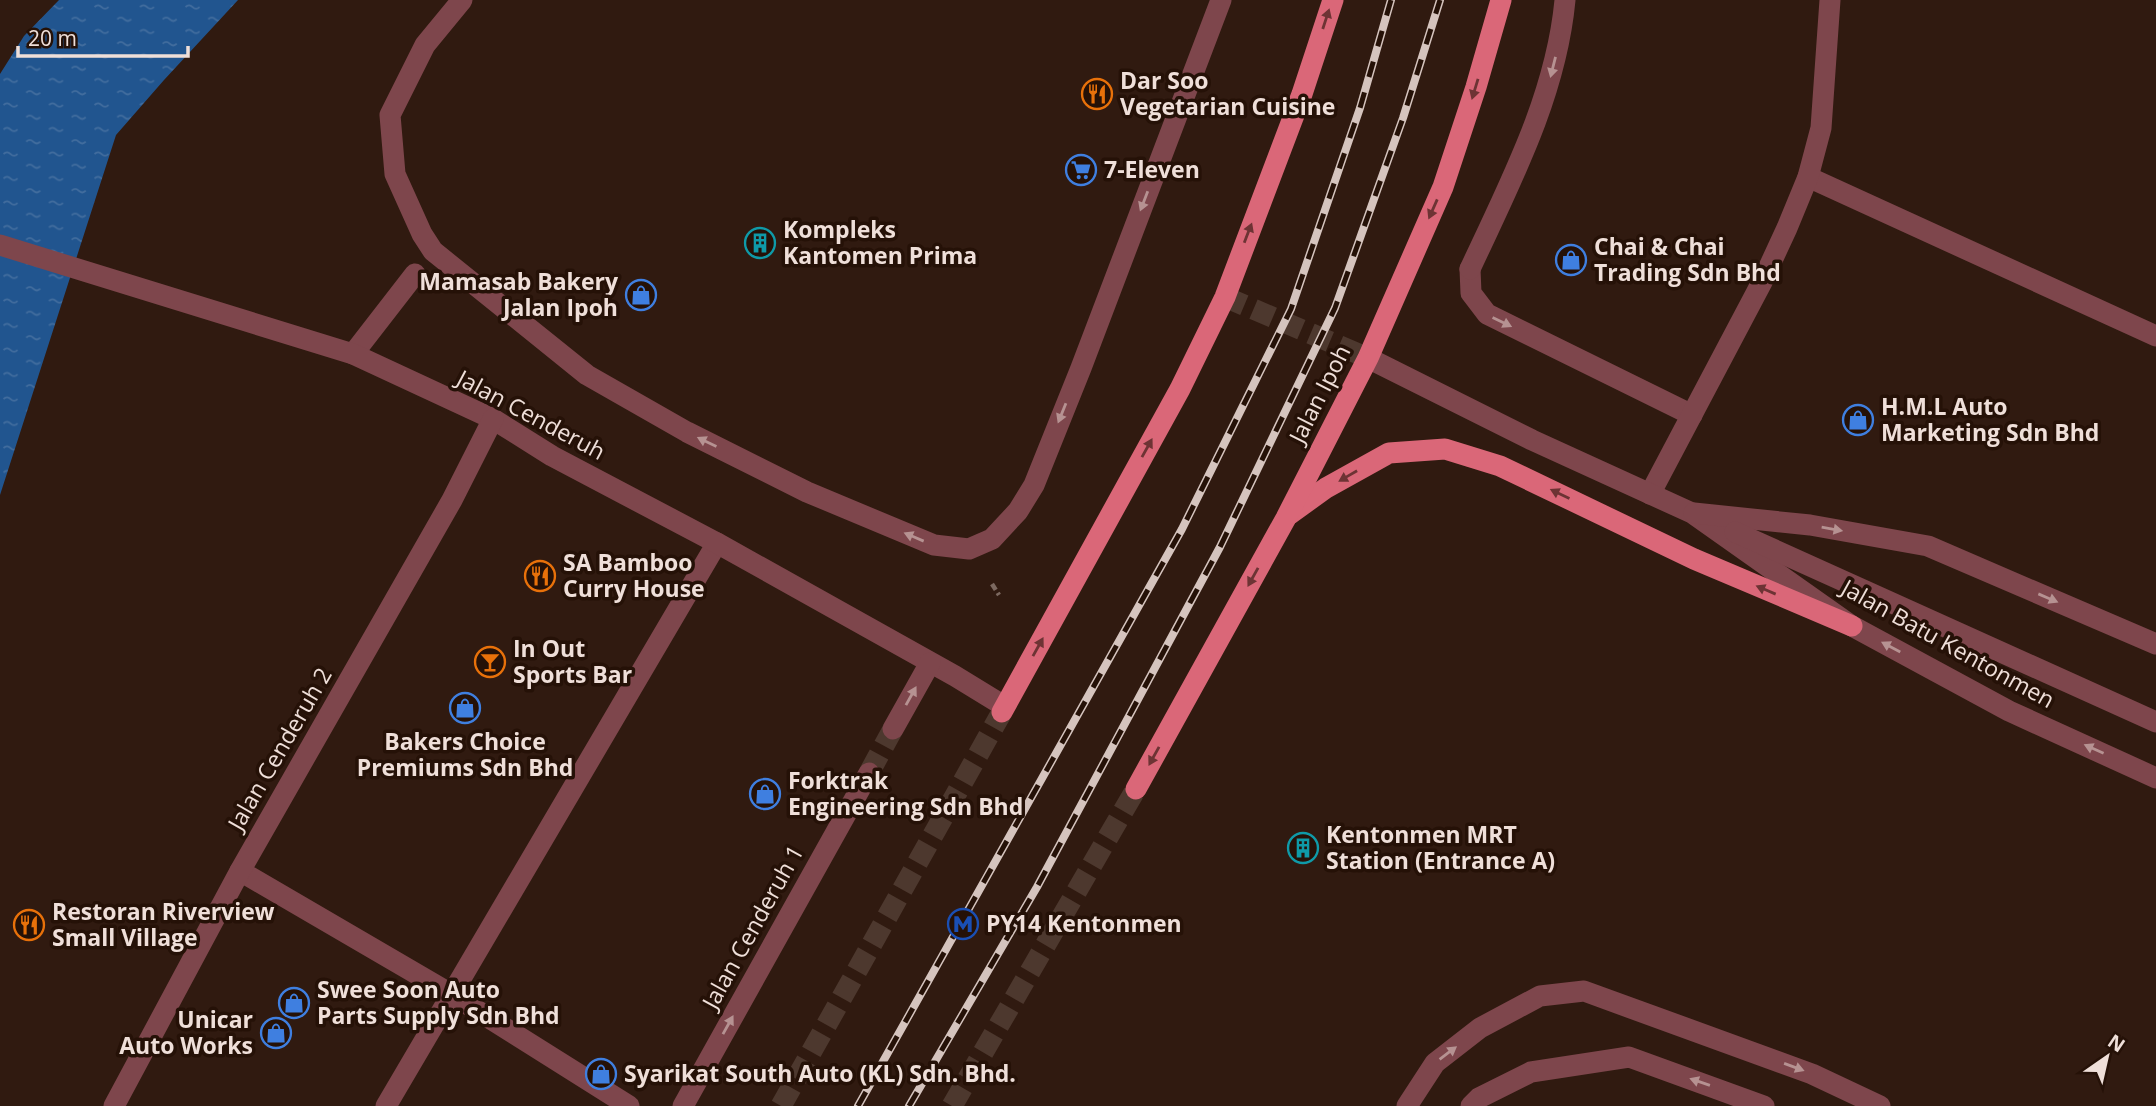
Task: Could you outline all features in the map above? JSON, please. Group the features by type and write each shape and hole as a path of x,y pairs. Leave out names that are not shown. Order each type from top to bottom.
{"main road":[{"path":"1003,709 1180,389 1225,297 1302,94 1332,0"},
{"name":"Jalan Ipoh","path":"1136,789 1286,518 1368,358 1443,187 1501,0"},
{"path":"1286,518 1326,488 1389,453 1445,449 1500,466 1694,559 1852,626"}],"street":[{"path":"462,0 425,45 390,115 395,174 422,234 433,250 587,375 687,432 807,492 934,545 969,548 992,539 1018,511 1034,485 1221,0"},
{"path":"1565,0 1562,26 1548,85 1518,166 1470,269 1471,293 1487,314 1692,415"},
{"path":"1650,494 1762,282 1808,177 1821,128 1830,0"},
{"path":"1808,177 2156,336"},
{"name":"Jalan Cenderuh","path":"0,245 353,354 493,419 552,456 717,543 930,663 1003,709"},
{"path":"353,354 415,274"},
{"name":"Jalan Batu Kentonmen","path":"1368,358 1531,440 1692,513 1852,626 2008,711 2156,778"},
{"name":"Jalan Cenderuh 2","path":"114,1106 240,871 452,500 493,419"},
{"path":"1692,513 2156,722"},
{"name":"Jalan Batu Kentonmen","path":"1692,513 1810,525 1928,546 2156,644"},
{"path":"386,1106 717,543"},
{"path":"893,729 930,663"},
{"name":"Jalan Cenderuh 1","path":"683,1106 869,773"},
{"path":"240,871 451,994 629,1106"},
{"path":"1407,1106 1435,1063 1480,1028 1540,996 1584,992 1812,1074 1880,1106"},
{"path":"1471,1106 1479,1098 1531,1072 1629,1057 1764,1106"}],"water":[{"path":"59,0 238,0 116,135 0,495 0,74 24,36"}],"tunnel":[{"path":"1225,297 1368,358"},
{"path":"781,1106 1002,712"},
{"path":"869,773 893,729"},
{"path":"952,1106 1136,789"}],"railway":[{"path":"858,1106 1182,529 1291,309 1360,108 1391,0"},
{"path":"909,1106 1037,887 1220,547 1335,308 1403,118 1440,0"}],"place":[{"name":"Dar Soo Vegetarian Cuisine","path":"1097,94"},
{"name":"7-Eleven","path":"1081,170"},
{"name":"Kompleks Kantomen Prima","path":"760,243"},
{"name":"Chai & Chai Trading Sdn Bhd","path":"1571,260"},
{"name":"Mamasab Bakery Jalan Ipoh","path":"641,295"},
{"name":"H.M.L Auto Marketing Sdn Bhd","path":"1858,420"},
{"name":"SA Bamboo Curry House","path":"540,576"},
{"name":"In Out Sports Bar","path":"490,662"},
{"name":"Bakers Choice Premiums Sdn Bhd","path":"465,708"},
{"name":"Forktrak Engineering Sdn Bhd","path":"765,794"},
{"name":"Kentonmen MRT Station (Entrance A)","path":"1303,848"},
{"name":"PY14 Kentonmen","path":"963,924"},
{"name":"Restoran Riverview Small Village","path":"29,925"},
{"name":"Swee Soon Auto Parts Supply Sdn Bhd","path":"294,1003"},
{"name":"Unicar Auto Works","path":"276,1033"},
{"name":"Syarikat South Auto (KL) Sdn. Bhd.","path":"601,1074"}]}
